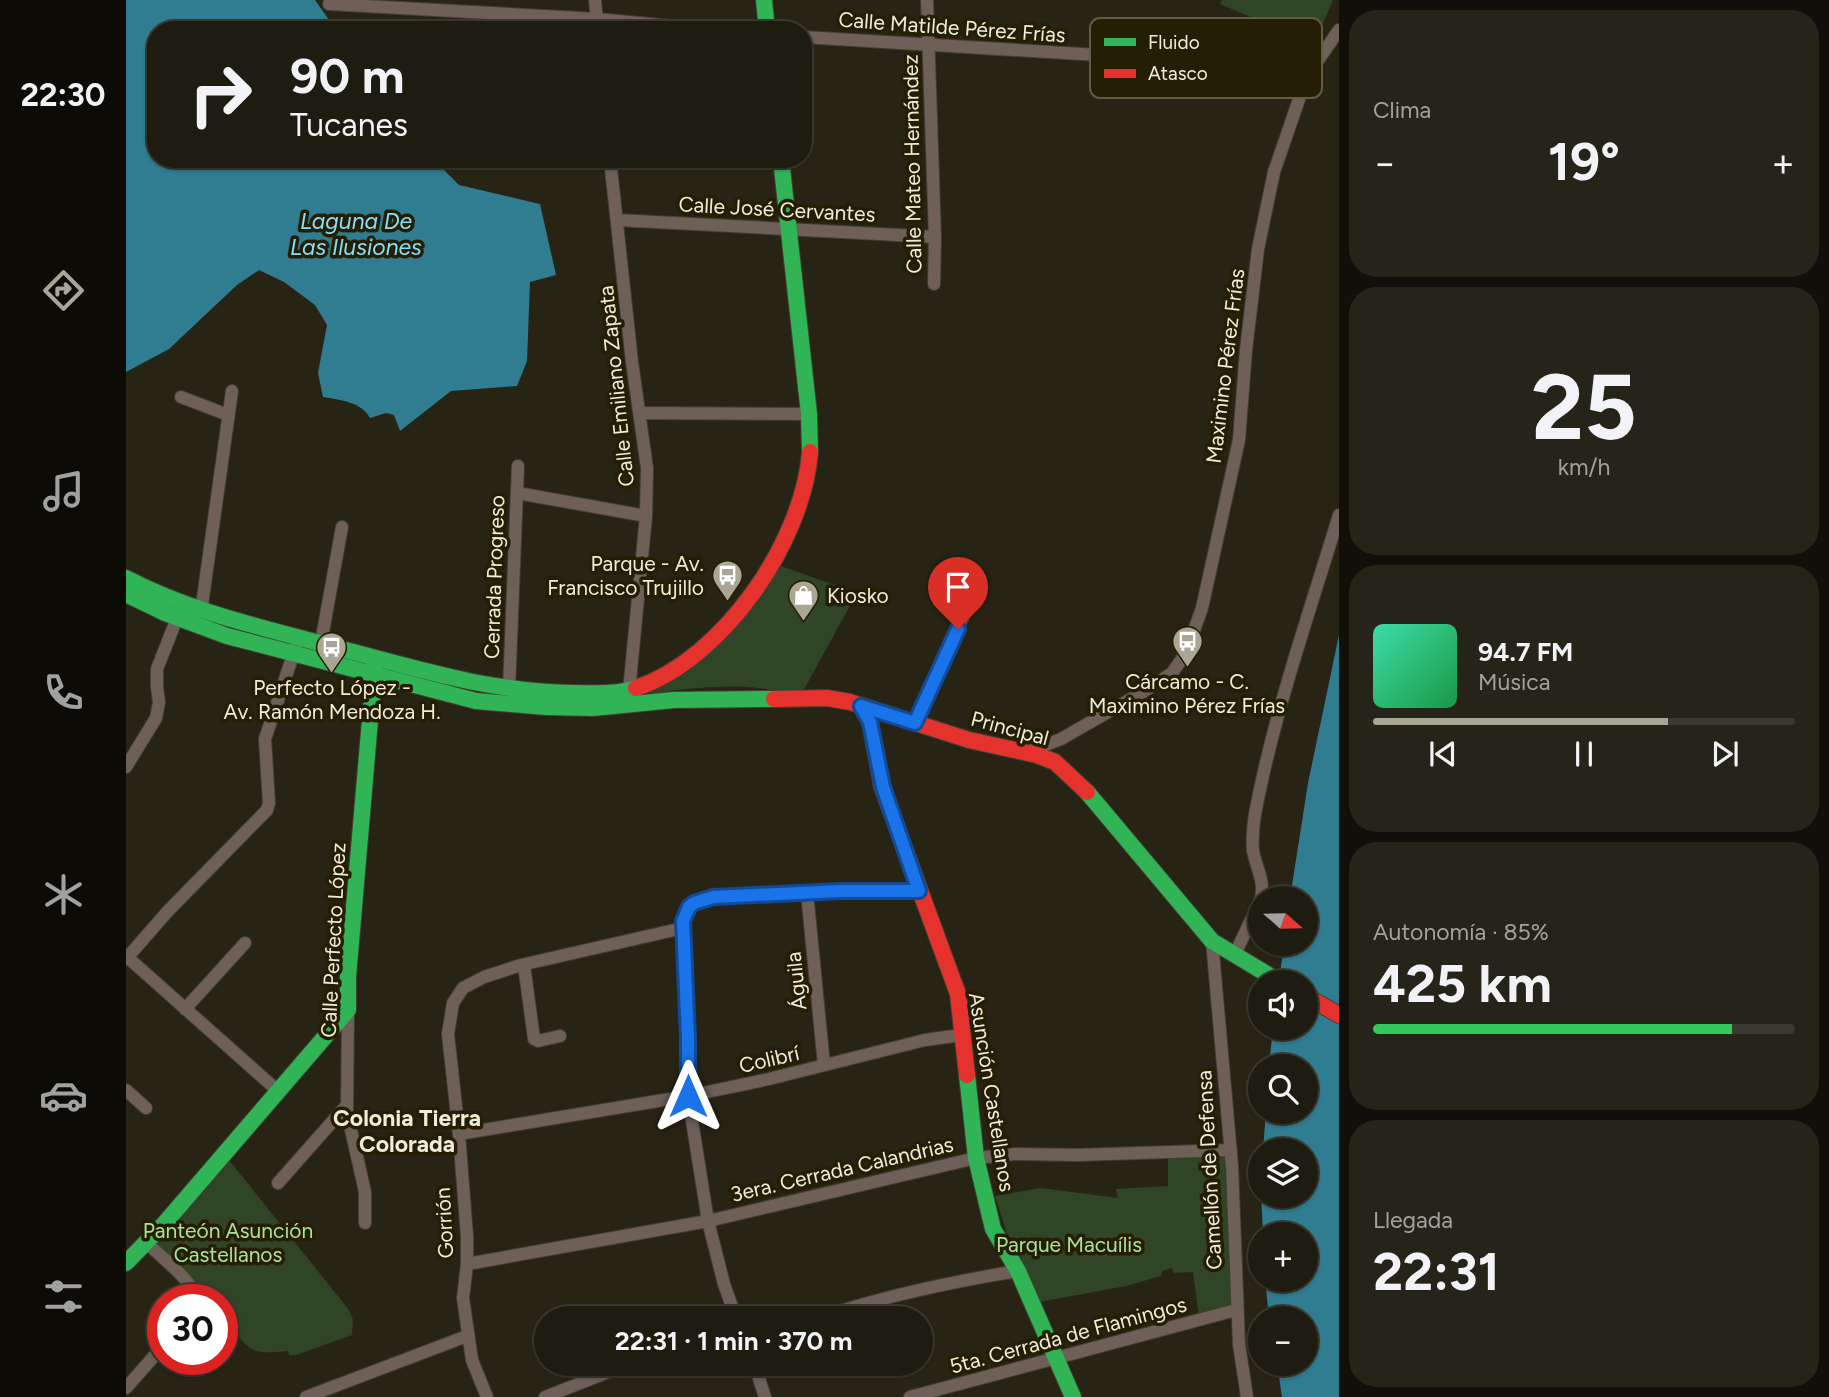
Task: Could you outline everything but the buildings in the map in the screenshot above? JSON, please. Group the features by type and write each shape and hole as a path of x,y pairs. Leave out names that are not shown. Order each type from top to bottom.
{"main road":[{"path":"764,0 766,21"},
{"path":"126,594 180,612 201,612 296,646 374,666 509,689 600,694 629,691 671,674 702,650 729,622 759,582 784,541 807,478 811,445 809,414 782,168"},
{"path":"126,578 180,612 227,636 296,646 321,643 374,666"},
{"name":"Principal","path":"374,666 464,698 508,705 593,708 674,700 827,698 987,744 1026,752 1055,762 1069,773 1212,941 1258,970"},
{"name":"Calle Perfecto López","path":"348,1010 348,977 374,666"},
{"path":"671,674 665,687 674,700"},
{"name":"Asunción Castellanos","path":"861,706 870,722 883,787 958,994 976,1157 993,1229 1018,1271 1073,1397"},
{"path":"1318,1003 1339,1015"},
{"path":"126,1263 348,1010"}],"street":[{"path":"595,0 597,21"},
{"name":"Calle Mateo Hernández","path":"927,0 935,237 934,284"},
{"path":"329,4 557,21"},
{"name":"Maximino Pérez Frías","path":"1322,54 1339,30"},
{"name":"Calle Matilde Pérez Frías","path":"812,38 1090,55"},
{"name":"Maximino Pérez Frías","path":"1026,752 1061,739 1143,692 1172,673 1186,653 1202,608 1239,440 1247,337 1263,222 1281,149 1299,98"},
{"name":"Calle Emiliano Zapata","path":"611,168 630,348 647,468 646,516 629,691"},
{"name":"Calle José Cervantes","path":"617,220 935,237"},
{"path":"201,612 232,391"},
{"path":"181,397 228,415"},
{"path":"640,413 809,414"},
{"name":"Cerrada Progreso","path":"509,689 518,466"},
{"path":"517,493 646,516"},
{"path":"1262,886 1253,848 1253,825 1258,801 1286,690 1339,516"},
{"path":"321,643 342,527"},
{"path":"915,723 979,582"},
{"path":"126,767 156,718 159,702 157,668 180,612"},
{"path":"278,1091 126,957 267,810 269,803 265,739 296,646"},
{"path":"732,1306 708,1221 688,1096 688,1037 682,928 689,907 700,899 713,897 919,891"},
{"name":"Águila","path":"807,893 824,1065"},
{"path":"1234,956 1248,925"},
{"path":"559,1036 538,1041 534,1039 524,965 682,928"},
{"name":"Camellón de Defensa","path":"1212,941 1231,1150 1236,1310 1247,1397"},
{"path":"185,1009 246,943"},
{"name":"Gorrión","path":"487,1397 472,1360 467,1335 463,1290 467,1264 459,1134 448,1034 449,1012 463,988 484,976 524,965"},
{"name":"Calle Perfecto López","path":"348,1010 346,1105 365,1192 365,1223"},
{"name":"Colibrí","path":"459,1134 688,1096 925,1040 961,1035"},
{"path":"126,1090 146,1108"},
{"path":"278,1183 346,1105"},
{"name":"3era. Cerrada Calandrias","path":"467,1264 708,1221 976,1157 1231,1150"},
{"path":"146,1243 189,1284"},
{"path":"855,1306 961,1280 1018,1271"},
{"name":"5ta. Cerrada de Flamingos","path":"910,1397 1236,1310"},
{"path":"306,1397 467,1335"},
{"path":"126,1388 147,1364"},
{"path":"545,1397 598,1376"},
{"path":"758,1376 765,1397"}],"green space":[{"path":"1222,0 1333,0 1322,25 1322,18 1253,18 1220,4"},
{"path":"778,565 857,593 802,693 732,687 648,694"},
{"name":"Parque Macuílis","path":"1168,1153 1229,1154 1234,1309 1199,1318 1193,1272 1174,1273 1172,1268 1162,1271 1161,1276 1126,1286 1039,1302 1006,1231 995,1196 1041,1188 1118,1198 1116,1189 1168,1186"},
{"name":"Panteón Asunción Castellanos","path":"225,1155 349,1310 353,1320 352,1335 296,1355 289,1355 288,1351 255,1350 238,1336 238,1284 199,1284 154,1240"}],"water":[{"name":"Laguna De Las Ilusiones","path":"126,0 315,0 330,21 147,21 147,168 442,168 459,185 540,204 556,275 530,282 527,361 517,386 451,391 400,431 394,415 386,413 370,418 356,405 323,397 318,373 327,325 315,305 284,282 259,270 237,285 169,349 126,372"},
{"path":"1339,635 1339,1397 1282,1397 1279,1376 1318,1376 1318,1306 1268,1306 1266,1292 1318,1292 1318,1222 1262,1222 1262,1208 1318,1208 1318,1138 1264,1138 1265,1124 1318,1124 1318,1054 1270,1054 1272,1040 1318,1040 1318,970 1281,970 1282,956 1318,956 1318,886 1292,886 1308,783"}],"traffic: fast":[{"path":"764,0 766,21"},
{"path":"782,168 809,414 810,452"},
{"path":"126,578 177,601 230,619 454,678 542,692 605,693 636,688"},
{"path":"126,594 165,613 227,636 476,701 593,708 674,700 774,699"},
{"path":"126,1263 164,1224 348,1010 348,977 375,662"},
{"path":"1087,792 1212,941 1260,970"},
{"path":"967,1075 976,1158 993,1229 1018,1271 1073,1397"}],"traffic: jam":[{"path":"636,688 668,673 699,652 753,593 775,559 792,523 804,487 810,452"},
{"path":"774,699 827,698 850,702 969,740 1037,755 1055,762 1087,792"},
{"path":"861,706 870,722 882,787 958,994 967,1075"},
{"path":"1318,1003 1339,1015"}],"place":[{"name":"Parque - Av. Francisco Trujillo","path":"727,602"},
{"name":"Kiosko","path":"804,622"},
{"name":"Cárcamo - C. Maximino Pérez Frías","path":"1187,668"},
{"name":"Perfecto López - Av. Ramón Mendoza H.","path":"332,674"}],"district":[{"name":"Colonia Tierra Colorada","path":"407,1131"}],"route":[{"path":"688,1096 688,1037 682,928 689,907 700,899 713,897 841,891 919,891 883,787 870,722 861,706 915,723 958,629"}]}
